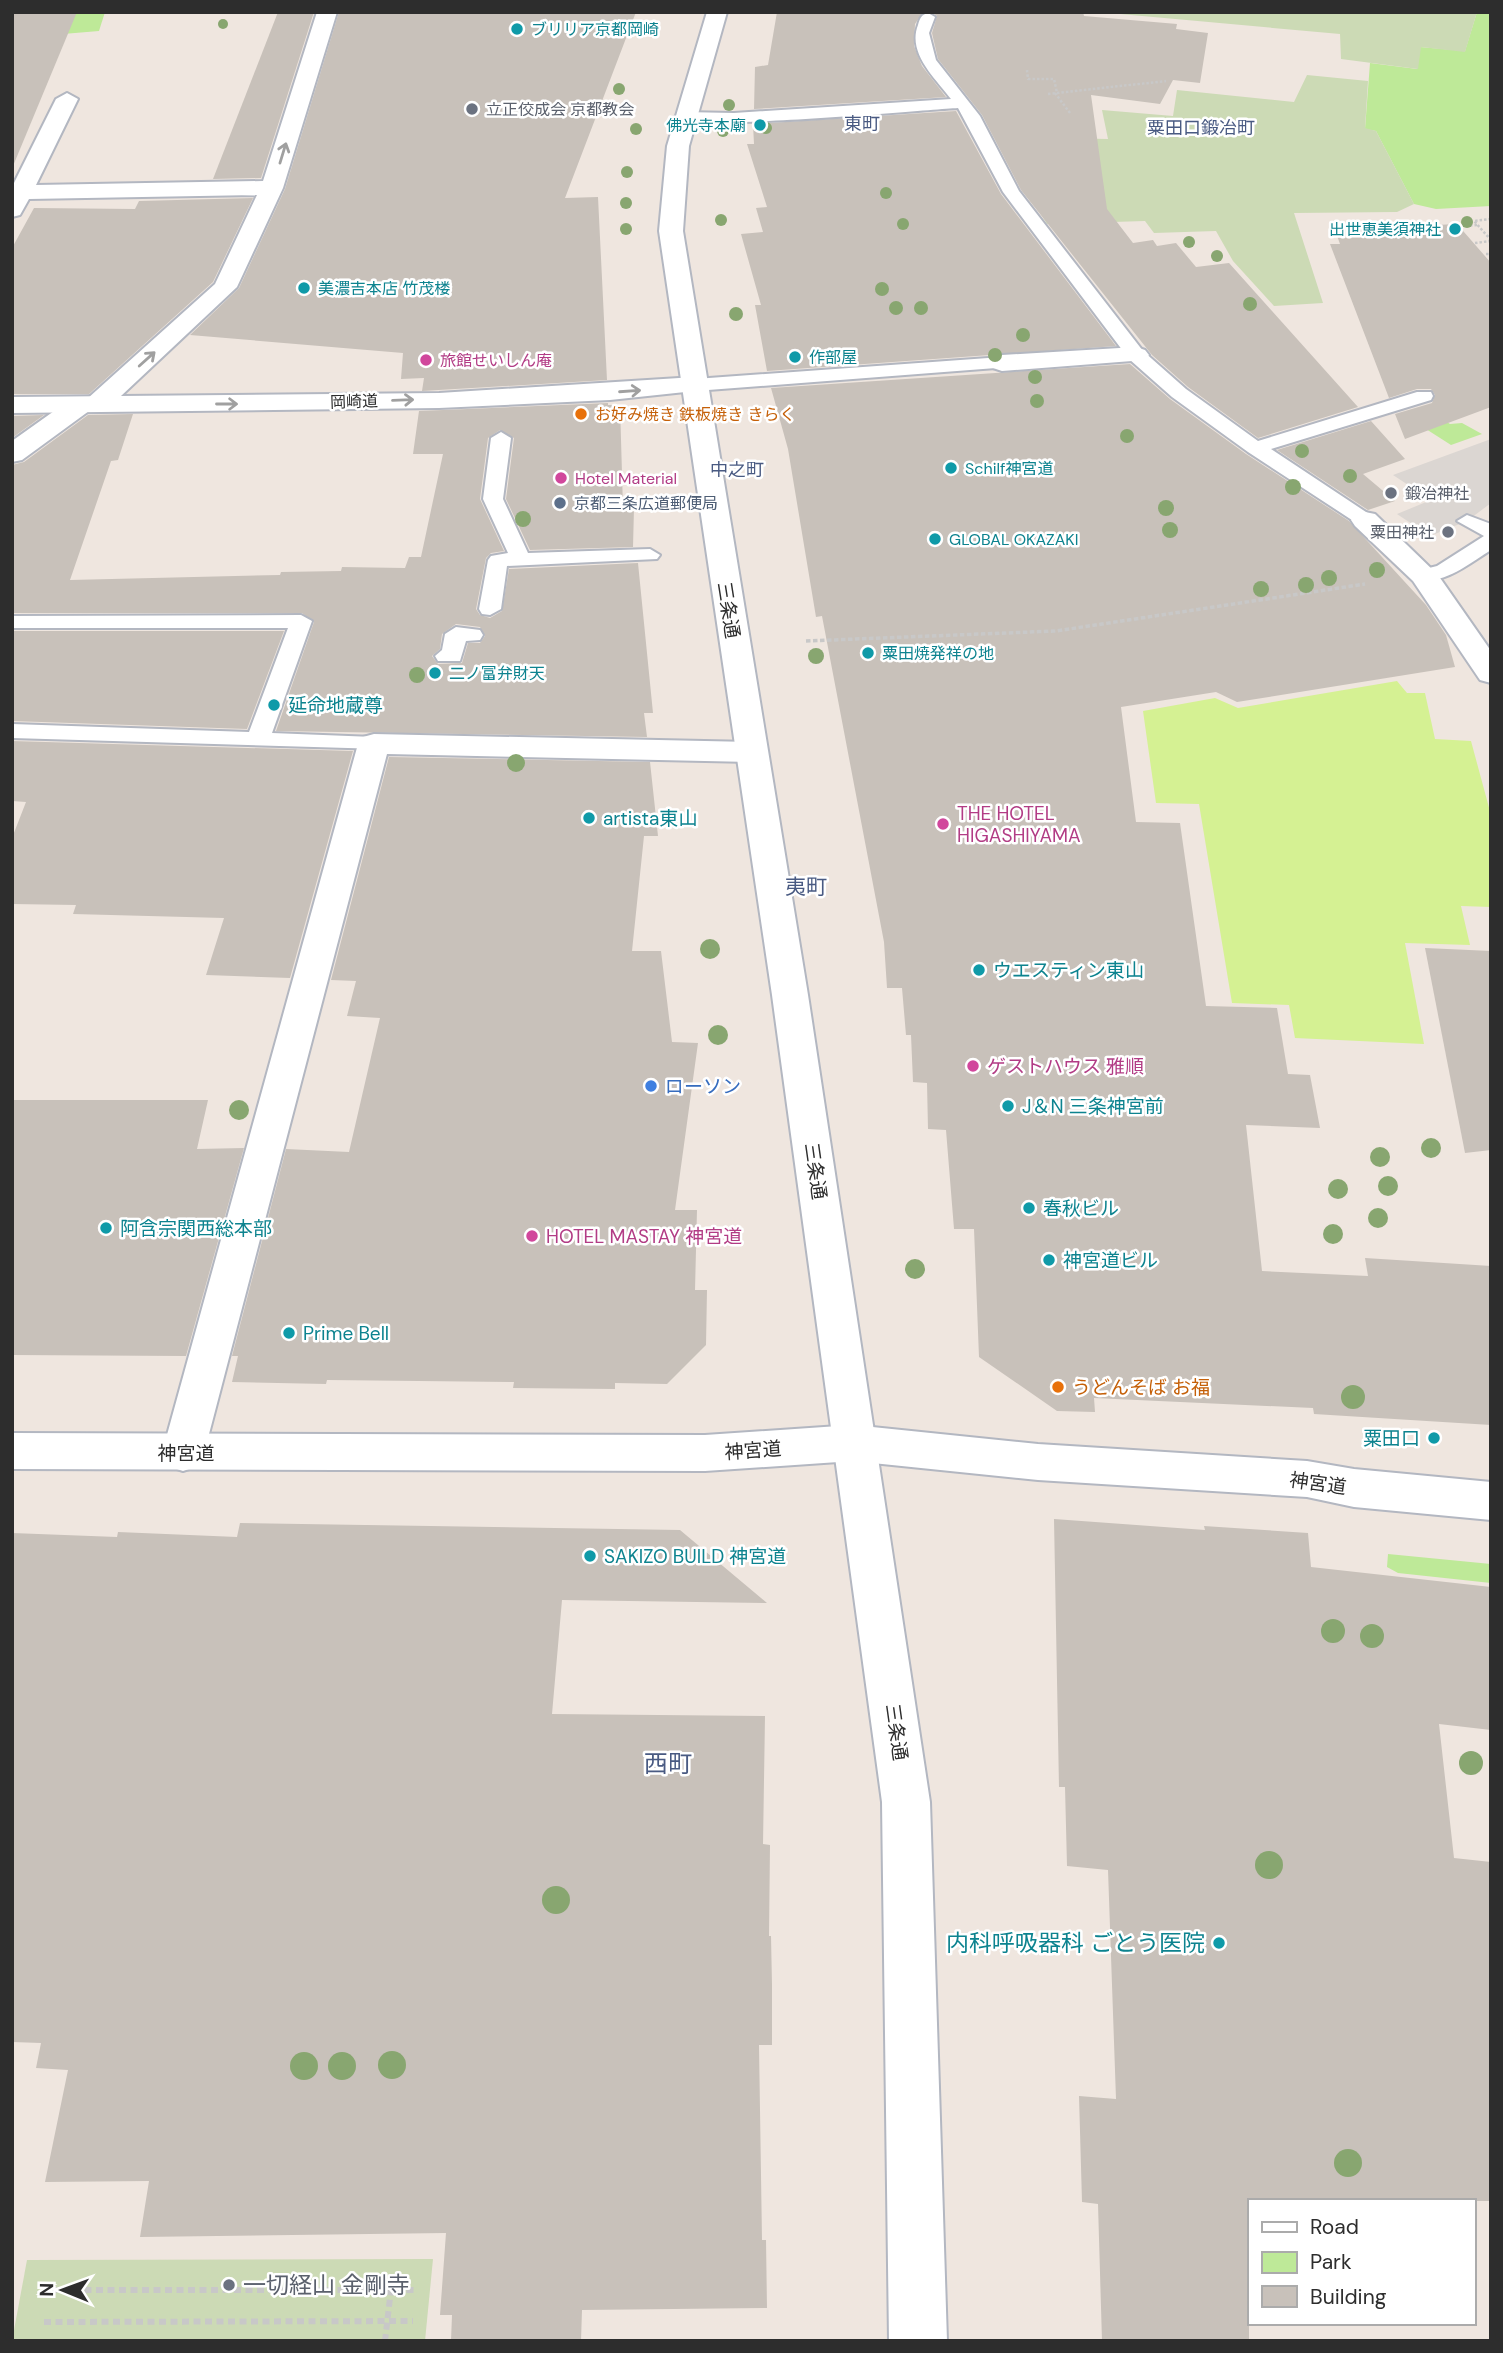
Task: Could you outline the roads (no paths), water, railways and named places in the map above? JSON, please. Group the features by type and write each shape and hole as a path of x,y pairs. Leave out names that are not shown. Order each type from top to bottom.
{"street":[{"path":"12,454 88,405 225,287 272,188 327,12"},
{"name":"三条通","path":"717,12 683,117 670,188 671,230 792,1008 853,1443 872,1549 906,1802 918,2341"},
{"path":"66,99 17,201 272,188"},
{"path":"1002,363 1136,355"},
{"name":"岡崎道","path":"12,405 505,402 695,385"},
{"path":"1365,520 1424,575 1491,674"},
{"path":"183,1453 374,744 751,752"},
{"name":"神宮道","path":"12,1451 705,1453 853,1443 1038,1462 1307,1479 1354,1488 1491,1501"}],"lane":[{"path":"928,18 922,33 924,50 940,77 972,116 1011,192 1136,355 1179,393 1255,448 1365,520"},
{"path":"683,117 734,118 962,103"},
{"path":"695,385 1002,363"},
{"path":"1255,448 1424,396"},
{"path":"501,438 493,499 522,560"},
{"path":"1467,520 1491,532"},
{"path":"1424,575 1444,570 1491,541"},
{"path":"446,656 452,656 456,634 484,624 498,561 650,555"},
{"path":"12,622 301,621 258,740"},
{"path":"12,731 374,744"}],"place":[{"name":"ブリリア京都岡崎","path":"517,29"},
{"name":"立正佼成会 京都教会","path":"472,109"},
{"name":"佛光寺本廟","path":"760,125"},
{"name":"出世恵美須神社","path":"1455,229"},
{"name":"美濃吉本店 竹茂楼","path":"304,288"},
{"name":"作部屋","path":"795,357"},
{"name":"旅館せいしん庵","path":"426,360"},
{"name":"お好み焼き 鉄板焼き きらく","path":"581,414"},
{"name":"Schilf神宮道","path":"951,468"},
{"name":"Hotel Material","path":"561,478"},
{"name":"鍛冶神社","path":"1391,493"},
{"name":"京都三条広道郵便局","path":"560,503"},
{"name":"粟田神社","path":"1448,532"},
{"name":"GLOBAL OKAZAKI","path":"935,539"},
{"name":"粟田焼発祥の地","path":"868,653"},
{"name":"二ノ富弁財天","path":"435,673"},
{"name":"延命地蔵尊","path":"274,705"},
{"name":"artista東山","path":"589,818"},
{"name":"THE HOTEL HIGASHIYAMA","path":"943,824"},
{"name":"ウエスティン東山","path":"979,970"},
{"name":"ゲストハウス 雅順","path":"973,1066"},
{"name":"ローソン","path":"651,1086"},
{"name":"J＆N 三条神宮前","path":"1008,1106"},
{"name":"春秋ビル","path":"1029,1208"},
{"name":"阿含宗関西総本部","path":"106,1228"},
{"name":"HOTEL MASTAY 神宮道","path":"532,1236"},
{"name":"神宮道ビル","path":"1049,1260"},
{"name":"Prime Bell","path":"289,1333"},
{"name":"うどんそば お福","path":"1058,1387"},
{"name":"粟田口","path":"1434,1438"},
{"name":"SAKIZO BUILD 神宮道","path":"590,1556"},
{"name":"内科呼吸器科 ごとう医院","path":"1219,1943"},
{"name":"一切経山 金剛寺","path":"229,2285"}],"district":[{"name":"東町","path":"862,124"},
{"name":"粟田口鍛冶町","path":"1201,128"},
{"name":"中之町","path":"737,470"},
{"name":"夷町","path":"806,887"},
{"name":"西町","path":"668,1764"}]}
